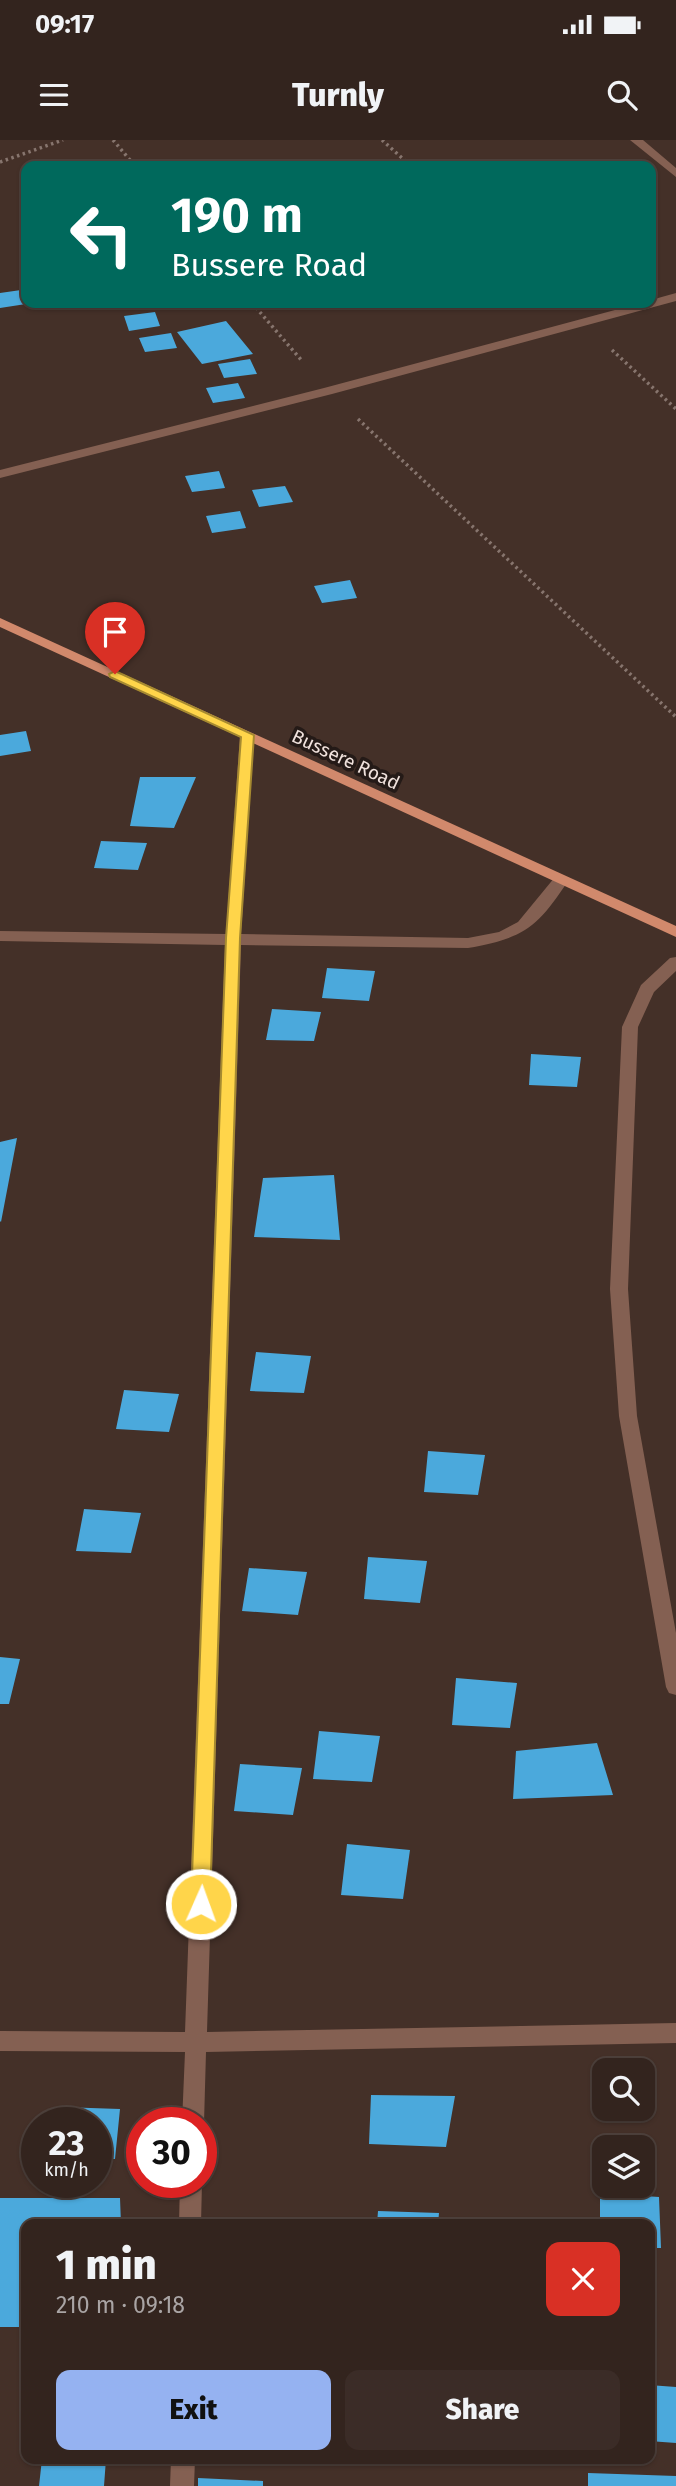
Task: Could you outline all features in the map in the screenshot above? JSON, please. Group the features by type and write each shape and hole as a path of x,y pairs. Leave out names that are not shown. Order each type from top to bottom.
{"main road":[{"name":"Bussere Road","path":"0,622 676,932"}],"street":[{"path":"636,140 676,174"},
{"path":"656,302 676,297"},
{"path":"0,474 328,391 635,308"},
{"path":"194,2107 233,938 247,735"},
{"path":"0,936 468,943 505,936 526,927 560,881"},
{"path":"676,962 647,989 630,1027 619,1289 628,1416 676,1687"},
{"path":"0,2041 196,2042 676,2033"},
{"path":"190,2219 191,2198"},
{"path":"182,2486 183,2464"}],"path":[{"path":"0,162 63,140"},
{"path":"113,140 131,161"},
{"path":"382,140 405,161"},
{"path":"257,308 328,391 676,718"},
{"path":"582,322 676,409"}],"building":[{"path":"21,290 21,305 0,308 0,293"},
{"path":"155,312 160,326 129,331 124,316"},
{"path":"226,321 253,354 202,364 177,332"},
{"path":"171,333 177,348 145,352 139,338"},
{"path":"250,359 257,374 224,378 218,364"},
{"path":"238,383 245,398 213,403 206,388"},
{"path":"219,471 225,488 192,492 185,476"},
{"path":"285,486 293,502 259,507 252,490"},
{"path":"240,511 246,528 212,533 206,516"},
{"path":"350,580 357,598 322,603 314,586"},
{"path":"26,731 31,751 0,756 0,735"},
{"path":"140,777 196,777 174,828 130,826"},
{"path":"101,841 147,843 138,870 94,868"},
{"path":"327,968 375,971 369,1001 322,998"},
{"path":"272,1009 321,1012 314,1041 266,1040"},
{"path":"531,1054 581,1057 577,1087 529,1085"},
{"path":"17,1138 1,1222 0,1142"},
{"path":"334,1175 340,1240 254,1237 263,1178"},
{"path":"256,1352 311,1356 304,1393 250,1391"},
{"path":"124,1390 179,1394 169,1432 116,1429"},
{"path":"428,1451 485,1455 478,1495 424,1492"},
{"path":"84,1509 141,1513 131,1553 76,1551"},
{"path":"368,1557 427,1561 420,1603 364,1599"},
{"path":"249,1568 307,1572 298,1615 242,1611"},
{"path":"0,1657 20,1659 9,1704 0,1704"},
{"path":"456,1678 517,1683 510,1728 452,1725"},
{"path":"319,1731 380,1736 372,1782 313,1779"},
{"path":"597,1743 613,1795 513,1799 516,1751"},
{"path":"240,1764 302,1768 293,1815 234,1811"},
{"path":"347,1844 410,1850 403,1899 341,1895"},
{"path":"371,2095 455,2096 446,2147 369,2144"},
{"path":"112,2109 120,2109 115,2159 112,2159"},
{"path":"659,2197 661,2248 655,2248 655,2219 600,2219 600,2198"},
{"path":"0,2198 120,2198 121,2219 21,2219 21,2327 0,2327"},
{"path":"378,2211 439,2213 438,2219 377,2219"},
{"path":"655,2385 676,2387 676,2443 655,2441"},
{"path":"41,2464 106,2464 104,2486 39,2486"},
{"path":"588,2473 676,2476 676,2486 588,2486"},
{"path":"198,2478 263,2481 263,2486 198,2486"}],"route":[{"path":"115,674 247,735 233,938 201,1904"}]}
